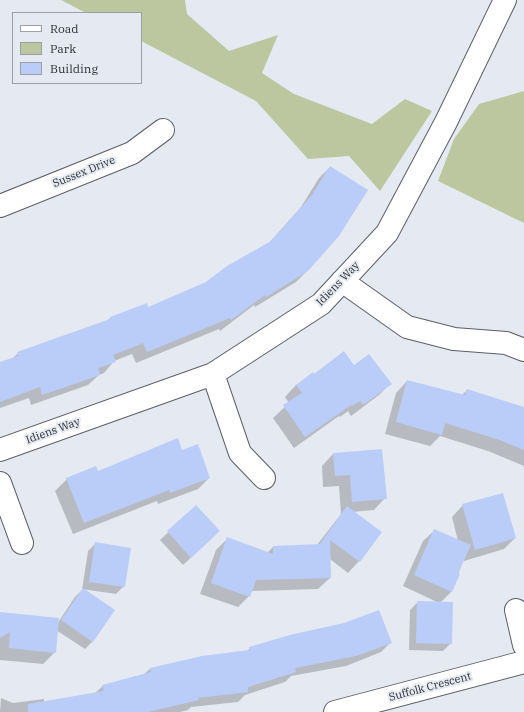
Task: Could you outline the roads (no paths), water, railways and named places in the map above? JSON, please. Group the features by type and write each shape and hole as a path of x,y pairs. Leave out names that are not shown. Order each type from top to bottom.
{"street":[{"name":"Idiens Way","path":"0,450 213,374 321,304 387,233 446,122 505,0"},
{"name":"Sussex Drive","path":"0,206 132,153 163,130"},
{"path":"342,281 407,327 454,339 506,343 524,350"},
{"path":"213,374 240,453 264,478"},
{"path":"0,483 22,543"},
{"path":"516,610 524,645"},
{"name":"Suffolk Crescent","path":"335,712 524,662"}]}
